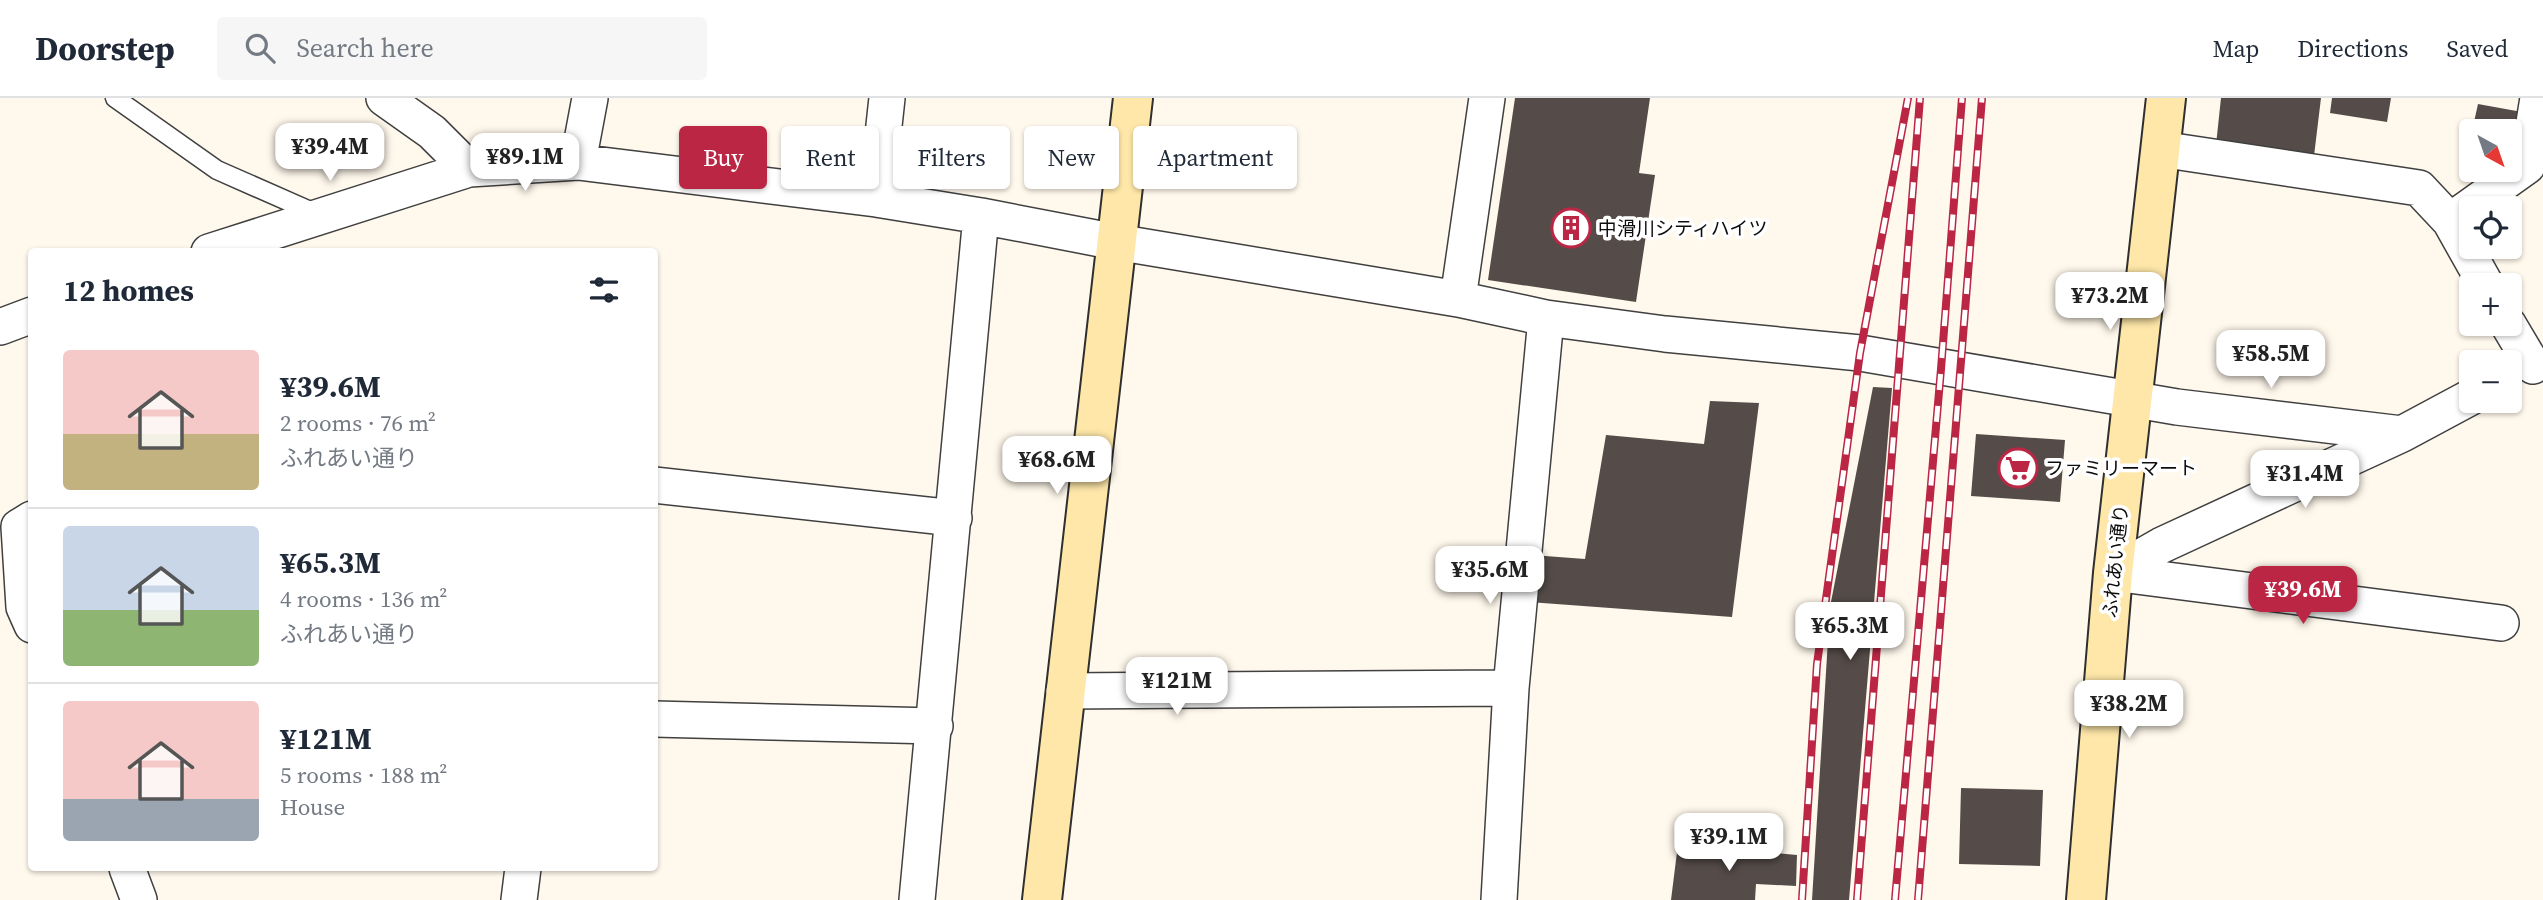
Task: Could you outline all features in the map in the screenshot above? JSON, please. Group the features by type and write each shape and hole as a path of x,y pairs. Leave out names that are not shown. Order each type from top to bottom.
{"street":[{"path":"384,98 432,132 469,169"},
{"path":"578,162 590,98"},
{"path":"876,200 887,98"},
{"path":"1042,900 1133,98"},
{"path":"1458,299 1487,98"},
{"name":"ふれあい通り","path":"2086,900 2113,573 2166,98"},
{"path":"2449,221 2527,166 2538,98"},
{"path":"2161,149 2419,188 2449,221 2479,273"},
{"path":"221,248 469,169 578,162 981,216 1116,242 1458,299 1546,318 1665,334 1860,353 1941,369 2177,407 2402,435"},
{"path":"917,900 981,216"},
{"path":"0,327 28,316"},
{"path":"1499,900 1511,688 1546,318"},
{"path":"2513,336 2528,369"},
{"path":"2113,573 2162,545 2402,435 2459,404"},
{"path":"658,485 954,518"},
{"path":"28,521 19,527 24,607 28,616"},
{"path":"2113,573 2501,622"},
{"path":"1064,691 1511,688"},
{"path":"658,719 935,726"},
{"path":"128,871 139,900"},
{"path":"519,900 523,871"}],"lane":[{"path":"115,98 217,170 320,215"}],"building":[{"name":"中滑川シティハイツ","path":"1515,98 1650,98 1639,173 1655,175 1636,302 1488,280"},
{"path":"2221,98 2321,98 2314,156 2216,145"},
{"path":"2332,98 2391,98 2387,122 2330,113"},
{"path":"2478,104 2522,112 2520,119 2475,119"},
{"path":"1873,387 1892,388 1849,900 1812,900 1830,607"},
{"path":"1710,401 1759,403 1732,617 1529,602 1532,555 1585,559 1606,435 1704,444"},
{"name":"ファミリーマート","path":"1976,434 2065,440 2060,502 1971,496"},
{"path":"1961,788 2043,790 2040,866 1959,864"},
{"path":"1678,844 1797,855 1796,886 1756,884 1755,900 1671,900"}],"railway":[{"path":"1802,900 1817,664 1860,353 1908,98"},
{"path":"1857,900 1920,98"},
{"path":"1895,900 1962,98"},
{"path":"1918,900 1982,98"}],"place":[{"name":"中滑川シティハイツ","path":"1571,228"},
{"name":"ファミリーマート","path":"2018,468"}]}
